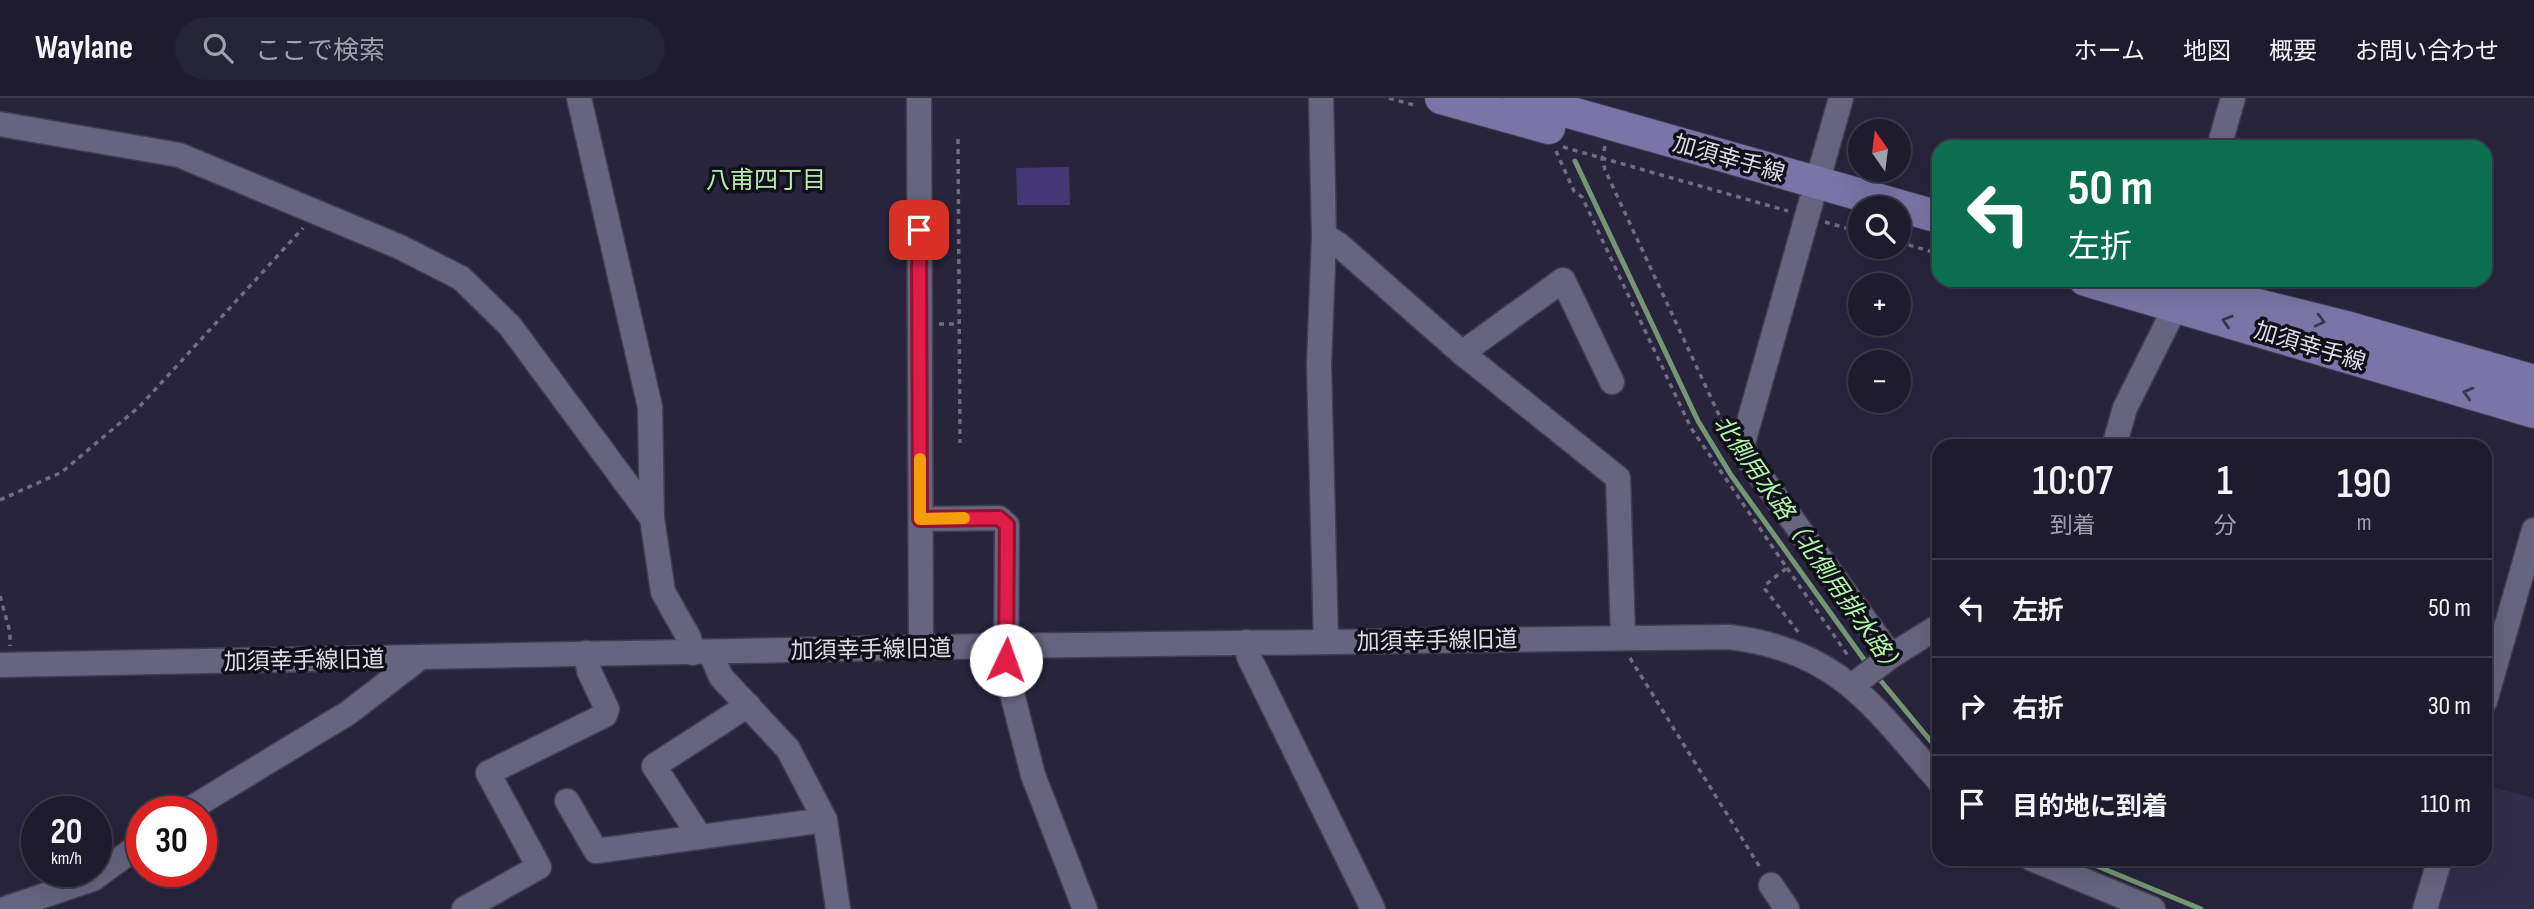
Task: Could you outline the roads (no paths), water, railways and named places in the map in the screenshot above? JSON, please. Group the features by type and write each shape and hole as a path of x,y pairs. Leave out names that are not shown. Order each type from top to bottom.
{"main road":[{"name":"加須幸手線","path":"1441,98 1598,152 1848,213"},
{"name":"加須幸手線","path":"1519,98 1810,204 1932,216"},
{"path":"1911,230 1932,236"},
{"name":"加須幸手線","path":"2174,288 2346,327 2534,381"},
{"name":"加須幸手線","path":"2174,288 2534,412"}],"street":[{"path":"579,98 650,407 652,518 663,592 689,638 788,749 825,820 838,909"},
{"path":"919,98 921,648"},
{"path":"1321,98 1324,236 1318,365 1326,642"},
{"path":"1841,98 1743,443 1746,456 1867,668 1932,630"},
{"path":"2221,140 2233,98"},
{"path":"0,124 179,155 400,247 469,283 510,326 652,518"},
{"path":"1324,236 1338,244 1462,353 1619,478 1623,636"},
{"path":"1462,353 1563,280 1612,382"},
{"path":"2116,439 2125,408 2174,288"},
{"path":"920,519 999,518 1007,525 1006,670 1033,775 1085,909"},
{"path":"2492,677 2534,530"},
{"name":"加須幸手線旧道","path":"4,665 586,653 1729,636 1867,668 1932,771"},
{"path":"1246,642 1249,657 1373,909"},
{"path":"464,909 489,902 539,867 488,772 605,715 607,709 589,671 586,653"},
{"path":"211,796 348,712 421,657"},
{"path":"699,837 654,766 748,705"},
{"path":"567,801 596,851 825,820"},
{"path":"4,909 93,879 126,855"},
{"path":"2049,866 2153,909"},
{"path":"2426,909 2438,866"},
{"path":"1771,885 1787,909"}],"waterway":[{"name":"北側用水路（北側用排水路）","path":"1575,161 1698,421 1731,475 1868,665"},
{"name":"北側用水路（北側用排水路）","path":"1876,675 1932,743"},
{"name":"北側用水路（北側用排水路）","path":"2097,866 2201,909"}],"district":[{"name":"八甫四丁目","path":"766,180"}]}
